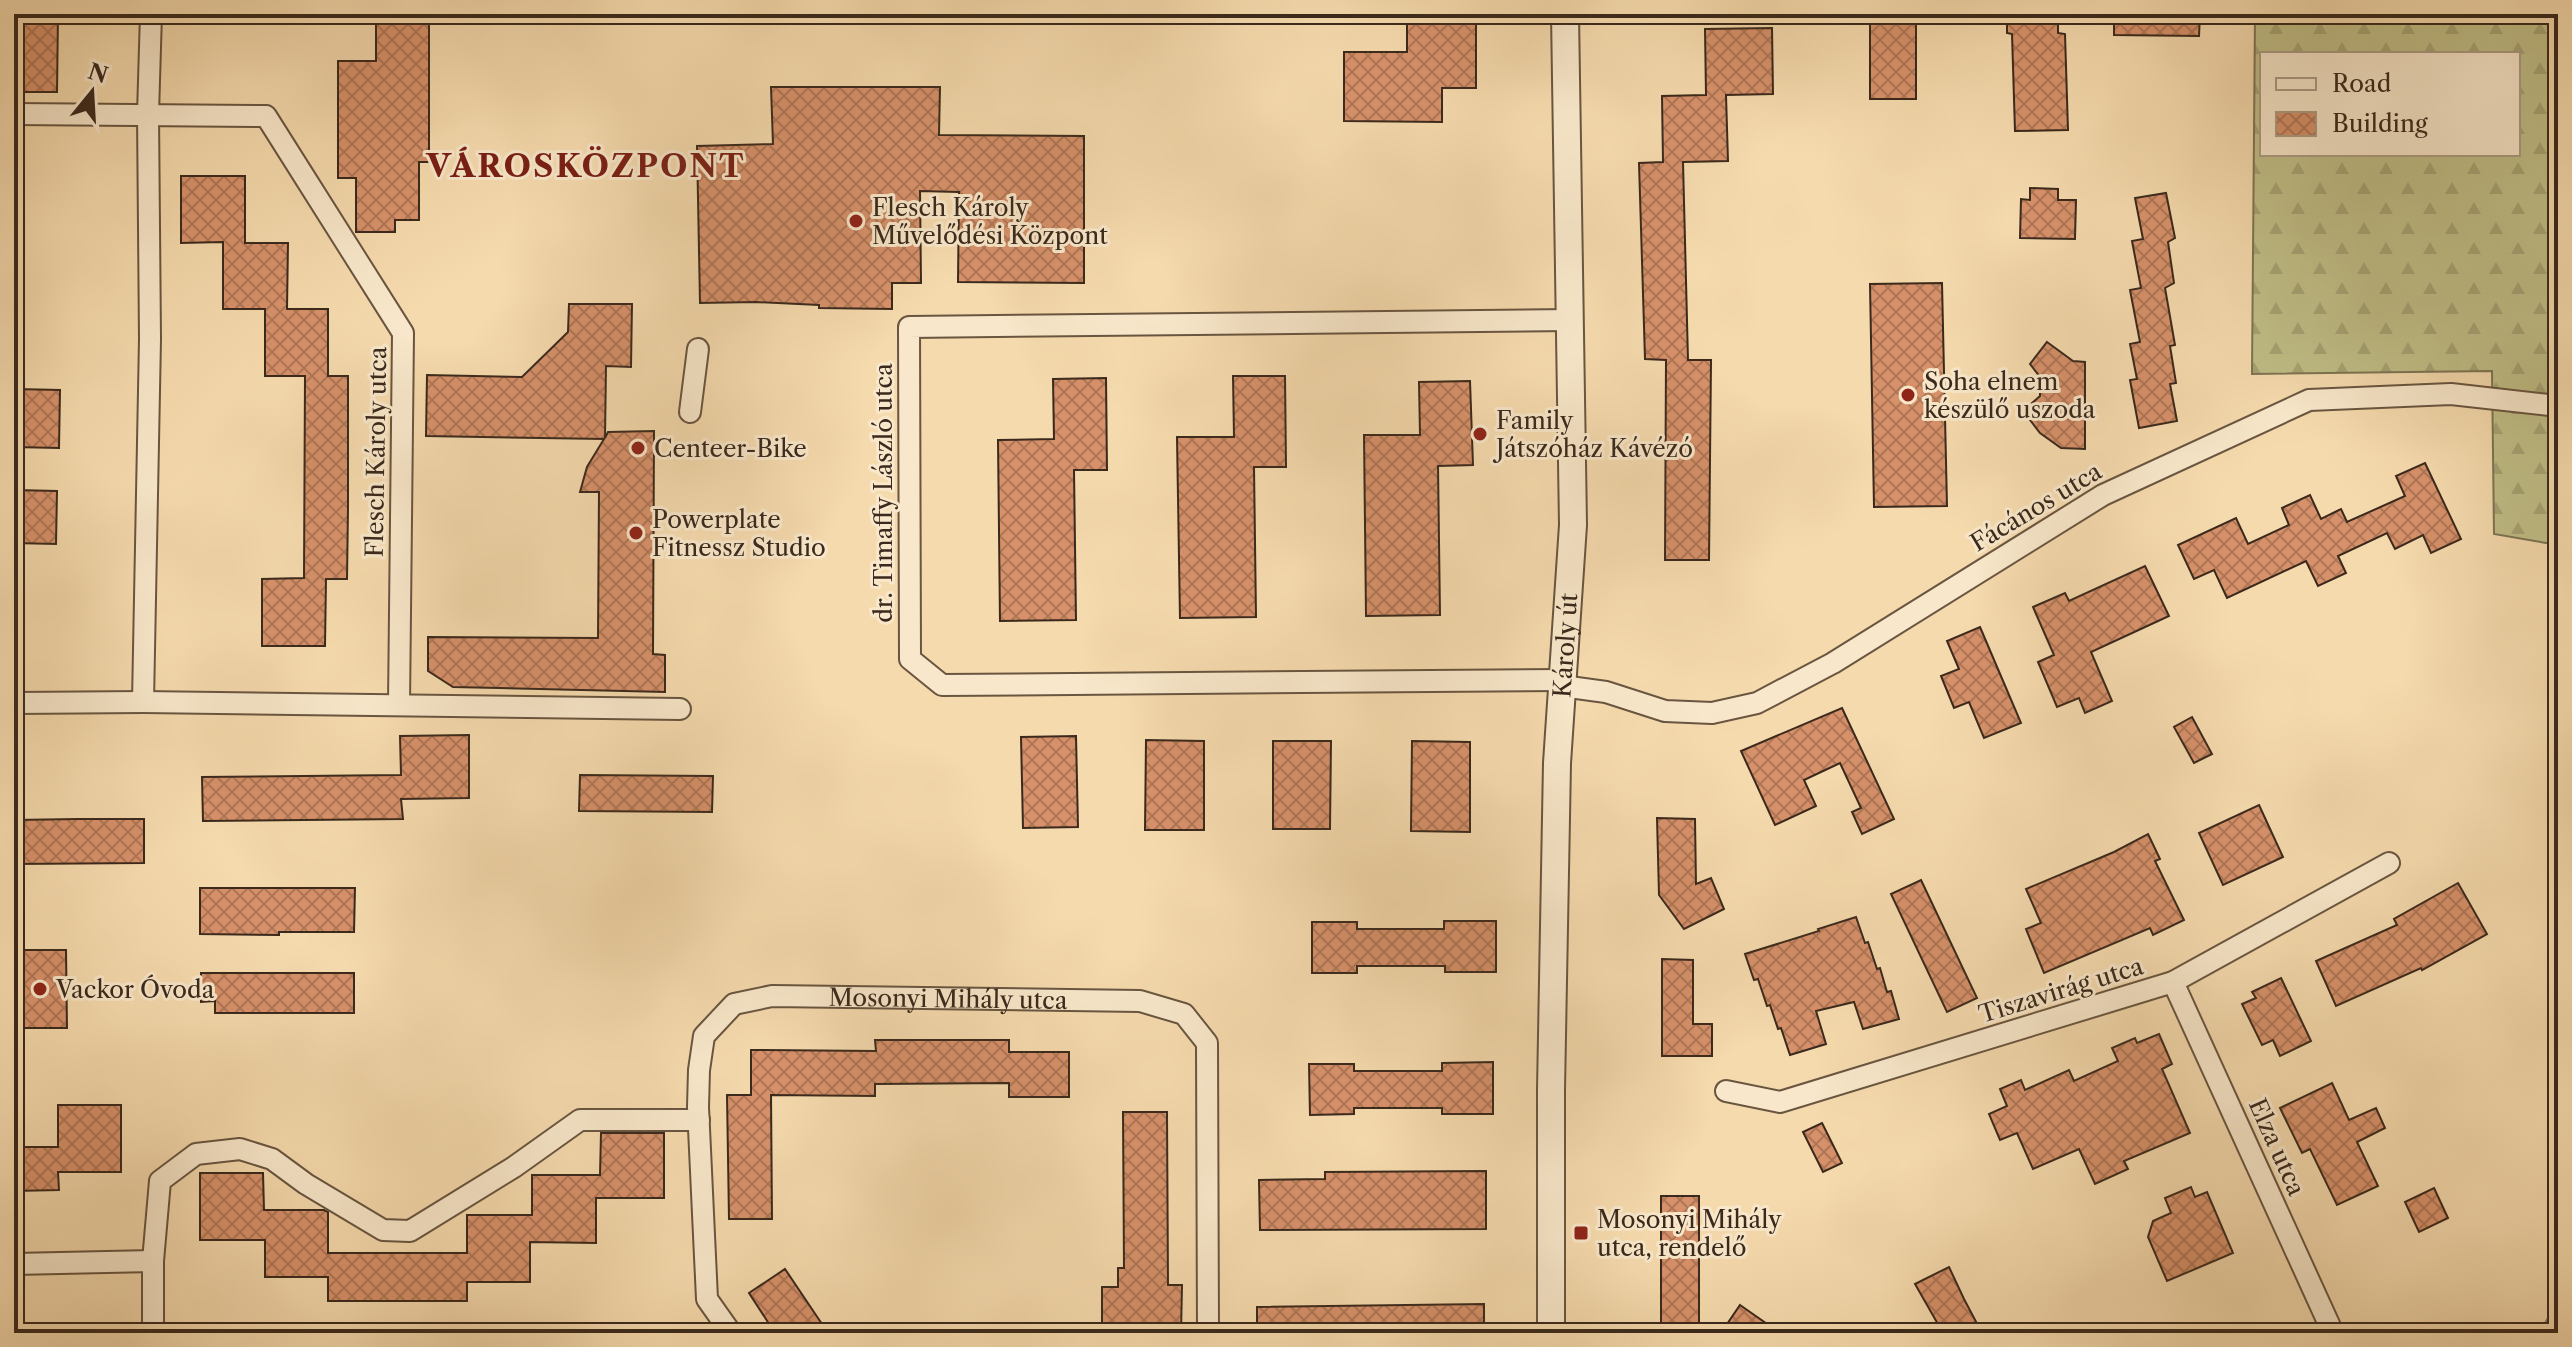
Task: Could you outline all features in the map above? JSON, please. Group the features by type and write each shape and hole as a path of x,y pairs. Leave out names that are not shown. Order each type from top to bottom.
{"street":[{"path":"143,702 150,339 148,114 151,14"},
{"name":"Károly út","path":"1551,1333 1557,763 1573,525 1565,14"},
{"path":"14,114 148,114"},
{"name":"Flesch Károly utca","path":"148,114 266,116 403,333 399,705"},
{"name":"dr. Timaffy László utca","path":"1562,683 942,685 910,659 909,327 1571,320"},
{"path":"690,412 698,349"},
{"name":"Fácános utca","path":"1562,683 1606,692 1665,711 1712,713 1757,703 1833,663 2103,495 2309,400 2451,394 2558,406"},
{"path":"14,703 680,709"},
{"name":"Tiszavirág utca","path":"1726,1091 1780,1102 2173,982 2389,863"},
{"name":"Elza utca","path":"2173,982 2333,1333"},
{"name":"Mosonyi Mihály utca","path":"731,1333 707,1299 699,1070 704,1036 734,1004 772,996 1140,1001 1184,1014 1207,1043 1208,1333"},
{"path":"153,1333 153,1261 160,1181 196,1154 240,1149 272,1159 306,1184 383,1230 410,1231 514,1167 580,1120 699,1120"},
{"path":"14,1264 153,1261"}],"green space":[{"path":"2255,14 2558,14 2558,545 2494,534 2492,371 2252,374"}],"water":[{"path":"2558,1299 2558,1333 2540,1333"}],"building":[{"path":"17,14 58,14 57,92 14,92"},
{"path":"376,14 429,14 429,162 419,162 419,220 395,220 395,232 356,232 356,178 338,178 338,61 376,61"},
{"path":"1407,14 1476,14 1476,88 1442,88 1442,122 1344,121 1344,52 1407,52"},
{"path":"1870,14 1916,14 1916,99 1870,99"},
{"path":"2007,14 2058,14 2058,33 2065,34 2068,130 2015,131 2012,34 2007,33"},
{"path":"2114,14 2200,14 2199,36 2114,35"},
{"path":"1772,28 1773,94 1726,95 1728,161 1683,162 1688,360 1711,360 1709,560 1665,560 1666,360 1645,359 1639,163 1663,162 1662,96 1706,95 1705,29"},
{"path":"771,87 940,87 939,135 1084,136 1084,283 958,282 959,192 920,191 921,283 892,283 892,309 819,308 819,305 756,302 700,303 697,146 773,144"},
{"path":"181,176 245,176 245,243 288,243 287,309 328,309 328,376 348,376 348,508 347,579 326,579 325,646 262,646 262,579 304,578 305,376 265,376 265,309 223,309 223,242 181,243"},
{"path":"2030,188 2058,189 2058,200 2076,200 2075,239 2020,238 2021,199 2030,200"},
{"path":"2166,193 2175,238 2168,242 2174,283 2165,288 2175,345 2170,346 2176,383 2170,384 2177,421 2139,428 2130,380 2137,379 2130,344 2140,342 2130,290 2141,288 2132,241 2143,239 2135,198"},
{"name":"Soha elnem készülő uszoda","path":"1942,283 1947,506 1874,507 1870,284"},
{"path":"569,304 632,304 631,367 606,366 605,438 608,432 654,431 653,654 665,655 665,692 453,687 428,671 428,637 598,638 599,492 580,492 587,467 604,439 426,436 427,375 522,377 568,332"},
{"path":"2047,342 2073,361 2085,362 2085,449 2061,448 2040,433 2023,411 2040,396 2040,377 2030,364"},
{"path":"1233,376 1285,376 1286,467 1254,467 1256,617 1180,618 1177,437 1234,437"},
{"path":"1106,378 1107,470 1074,470 1076,620 1000,621 998,440 1054,439 1053,379"},
{"path":"1470,381 1473,465 1438,466 1440,615 1366,616 1364,435 1420,435 1419,382"},
{"path":"16,389 60,390 59,448 14,447"},
{"path":"2425,463 2461,539 2431,553 2423,535 2395,549 2387,533 2338,556 2346,573 2318,586 2306,561 2227,598 2214,570 2194,579 2178,545 2236,518 2248,544 2289,525 2282,508 2310,495 2321,519 2341,509 2347,522 2405,496 2396,476"},
{"path":"14,490 57,491 56,544 14,543"},
{"path":"2145,566 2169,616 2091,652 2112,701 2085,713 2079,698 2057,707 2038,662 2054,655 2033,607 2065,593 2069,601"},
{"path":"1980,627 2021,723 1984,738 1969,702 1954,708 1941,676 1959,669 1947,641"},
{"path":"1842,708 1894,819 1862,834 1852,812 1861,808 1840,763 1804,780 1816,806 1775,825 1741,751"},
{"path":"2192,717 2212,754 2194,763 2174,727"},
{"path":"469,735 469,798 401,799 403,819 203,821 202,777 401,775 400,736"},
{"path":"1076,736 1078,827 1023,828 1021,737"},
{"path":"1146,740 1204,741 1204,830 1145,830"},
{"path":"1273,741 1331,741 1330,829 1273,829"},
{"path":"1412,741 1470,742 1470,832 1411,831"},
{"path":"580,775 713,776 712,812 579,811"},
{"path":"2259,805 2283,857 2223,885 2199,833"},
{"path":"1657,818 1695,819 1696,884 1711,878 1724,909 1684,929 1659,895"},
{"path":"144,819 144,863 14,864 14,820"},
{"path":"2148,834 2160,859 2155,861 2184,920 2153,935 2150,928 2044,973 2026,929 2041,923 2026,889 2114,852"},
{"path":"1921,880 1977,998 1947,1012 1891,894"},
{"path":"2458,883 2487,934 2422,970 2336,1006 2316,961 2397,925 2394,919"},
{"path":"200,888 355,888 354,932 200,934"},
{"path":"1856,917 1877,969 1880,968 1887,992 1891,991 1899,1019 1863,1029 1854,1002 1816,1011 1826,1044 1790,1055 1781,1028 1778,1029 1770,1005 1767,1006 1758,979 1754,980 1745,954"},
{"path":"1444,921 1496,921 1496,972 1445,972 1445,966 1357,966 1357,973 1312,973 1312,922 1357,922 1357,929 1444,929"},
{"name":"Vackor Óvoda","path":"14,950 66,950 67,1028 14,1028"},
{"path":"1662,959 1693,960 1693,1024 1712,1024 1712,1056 1662,1056"},
{"path":"201,973 354,973 354,1013 215,1013 215,1001 201,1002"},
{"path":"2281,978 2311,1041 2280,1056 2273,1040 2262,1045 2242,1004 2256,998 2252,992"},
{"path":"2159,1034 2172,1064 2162,1069 2190,1133 2124,1161 2128,1169 2095,1184 2079,1149 2033,1169 2017,1133 2000,1140 1989,1114 2007,1106 2000,1089 2021,1080 2025,1090 2069,1070 2074,1081 2118,1061 2112,1048 2135,1038 2137,1043"},
{"path":"875,1040 1009,1040 1009,1052 1069,1052 1069,1097 1009,1097 1009,1083 875,1084 875,1096 771,1095 772,1219 729,1219 727,1095 751,1095 751,1050 876,1051"},
{"path":"1493,1062 1493,1114 1442,1114 1442,1108 1354,1108 1354,1114 1310,1115 1309,1064 1354,1064 1354,1071 1442,1071 1442,1063"},
{"path":"2332,1083 2349,1120 2376,1108 2385,1128 2357,1142 2378,1186 2337,1205 2310,1149 2302,1153 2280,1108"},
{"path":"58,1105 121,1105 121,1172 58,1172 59,1190 14,1191 14,1147 58,1147"},
{"path":"1123,1112 1167,1112 1168,1285 1182,1285 1181,1333 1102,1333 1102,1287 1118,1287 1118,1268 1124,1268"},
{"path":"1822,1123 1842,1163 1823,1172 1803,1132"},
{"path":"601,1133 664,1133 664,1198 596,1198 596,1243 530,1242 530,1282 467,1282 467,1301 328,1301 328,1277 265,1277 265,1240 200,1240 200,1173 263,1173 264,1210 328,1212 328,1253 467,1253 467,1215 532,1215 532,1175 600,1175"},
{"path":"1486,1171 1486,1229 1260,1230 1259,1180 1325,1179 1325,1172"},
{"path":"2191,1187 2195,1197 2207,1192 2233,1253 2167,1281 2148,1237 2153,1221 2171,1213 2165,1198"},
{"path":"2434,1188 2448,1218 2419,1232 2405,1202"},
{"path":"1661,1196 1699,1196 1699,1333 1661,1333"},
{"path":"1949,1267 1982,1333 1943,1333 1915,1284"},
{"path":"785,1269 828,1333 775,1333 749,1293"},
{"path":"1484,1304 1484,1333 1257,1333 1257,1307"},
{"path":"1740,1305 1780,1333 1721,1333"}],"place":[{"name":"Flesch Károly Művelődési Központ","path":"856,221"},
{"name":"Soha elnem készülő uszoda","path":"1908,395"},
{"name":"Family Játszóház Kávézó","path":"1480,434"},
{"name":"Centeer-Bike","path":"638,448"},
{"name":"Powerplate Fitnessz Studio","path":"636,533"},
{"name":"Vackor Óvoda","path":"40,989"},
{"name":"Mosonyi Mihály utca, rendelő","path":"1581,1233"}],"district":[{"name":"VÁROSKÖZPONT","path":"586,165"}]}
